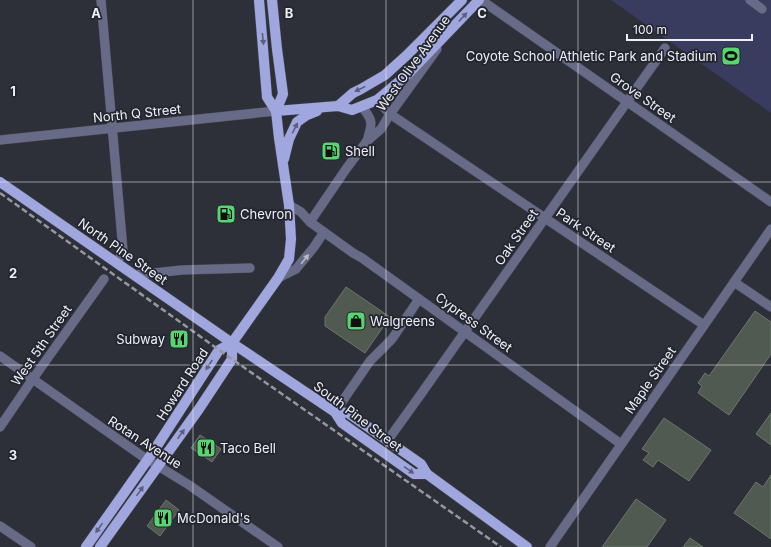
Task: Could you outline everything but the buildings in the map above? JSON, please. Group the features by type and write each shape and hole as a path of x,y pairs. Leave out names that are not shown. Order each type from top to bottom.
{"main road":[{"path":"232,342 278,278 289,260 291,239 289,205 276,111 267,97 259,0"},
{"path":"272,0 283,94 276,111"},
{"name":"West Olive Avenue","path":"338,106 352,93 385,75 462,0"},
{"name":"West Olive Avenue","path":"447,34 480,0"},
{"path":"276,111 338,106 352,110 362,107 377,100 408,74 447,34"},
{"path":"377,100 378,91 407,61 407,55"},
{"path":"283,162 289,139 297,122 307,115 324,107"},
{"name":"North Pine Street","path":"0,182 232,342"},
{"name":"South Pine Street","path":"232,342 336,414 342,423 414,474 426,473 527,547"},
{"name":"Howard Road","path":"86,547 147,460 219,350 232,342"},
{"name":"Howard Road","path":"100,547 199,409 232,359 232,342"},
{"path":"336,414 348,413 421,464 426,473"}],"street":[{"path":"101,0 123,250 117,263"},
{"name":"Grove Street","path":"480,0 771,202"},
{"path":"750,0 762,9"},
{"name":"West Olive Avenue","path":"310,222 367,140 381,129 447,34"},
{"name":"Oak Street","path":"388,440 665,48"},
{"name":"Park Street","path":"377,100 390,114 704,325"},
{"name":"West Olive Avenue","path":"362,107 370,116 371,122 371,128 367,140"},
{"name":"North Q Street","path":"0,140 276,111"},
{"name":"Cypress Street","path":"289,205 301,212 310,222 353,253 622,444"},
{"name":"Maple Street","path":"550,547 771,229"},
{"path":"278,278 296,270 314,248 324,232"},
{"path":"135,275 182,270 250,268"},
{"name":"West 5th Street","path":"0,427 104,279"},
{"path":"734,282 771,307"},
{"path":"336,414 370,361 392,339 419,300"},
{"name":"Rotan Avenue","path":"0,356 147,460 189,485 278,547"},
{"path":"0,526 31,547"}],"shaded area":[{"name":"Coyote School Athletic Park and Stadium","path":"611,0 771,0 771,113"}],"railway":[{"path":"0,193 219,350 501,547"}],"place":[{"name":"Coyote School Athletic Park and Stadium","path":"731,56"},
{"name":"Shell","path":"331,151"},
{"name":"Chevron","path":"226,214"},
{"name":"Walgreens","path":"356,321"},
{"name":"Subway","path":"179,339"},
{"name":"Taco Bell","path":"206,448"},
{"name":"McDonald's","path":"163,518"}]}
